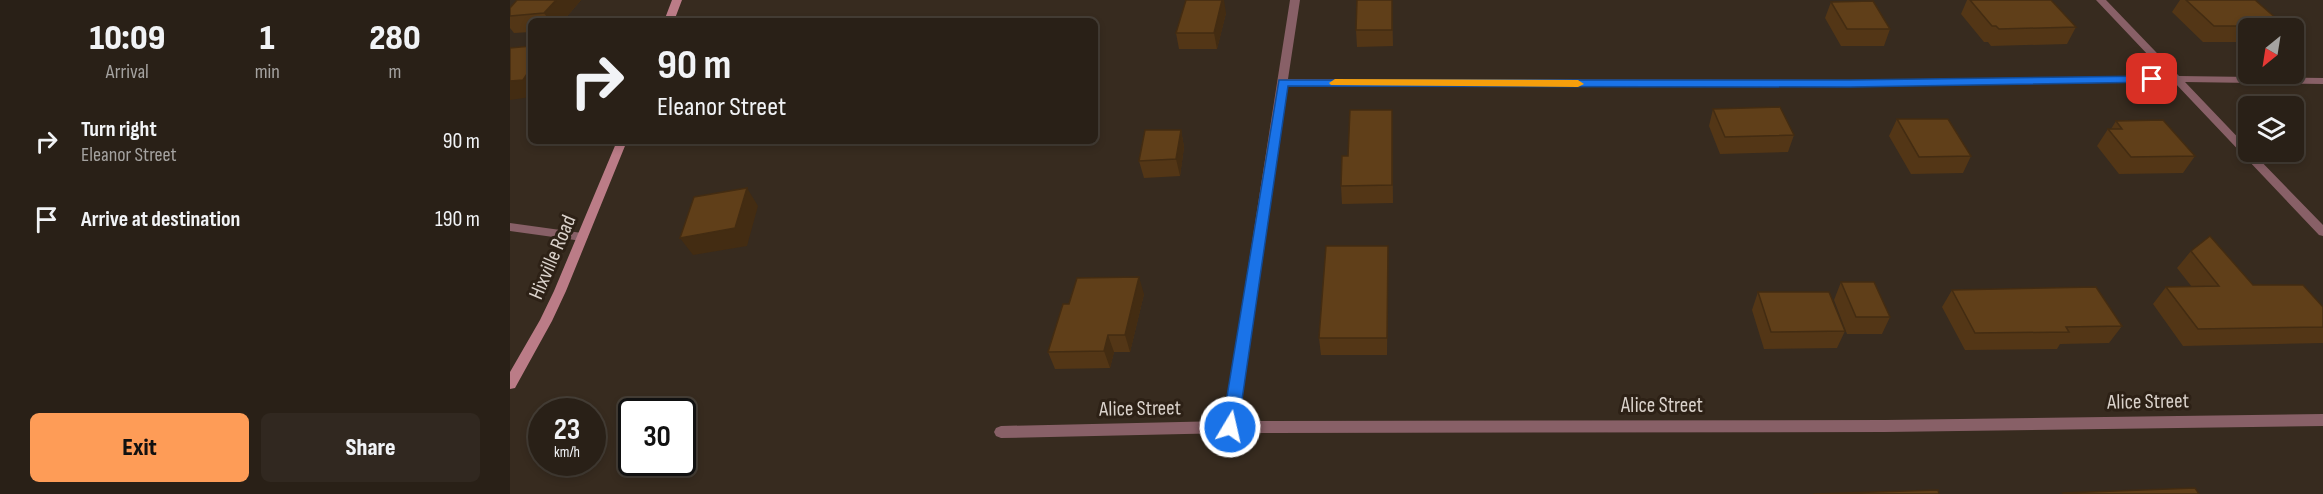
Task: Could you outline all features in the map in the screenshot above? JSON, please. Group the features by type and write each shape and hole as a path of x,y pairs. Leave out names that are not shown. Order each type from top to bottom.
{"street":[{"path":"670,18 677,0"},
{"path":"1230,427 1295,0"},
{"path":"2101,0 2323,232"},
{"path":"1283,82 1849,83 2175,79 2323,81"},
{"name":"Hixville Road","path":"510,384 546,321 621,144"},
{"path":"510,227 582,237"},
{"name":"Alice Street","path":"1001,432 1230,427 1885,426 2323,420"}],"building":[{"path":"517,0 556,0 544,13 510,16 510,8"},
{"path":"1186,0 1222,0 1214,33 1176,33"},
{"path":"1357,0 1392,0 1392,30 1356,30"},
{"path":"1970,0 2051,0 2076,27 1999,29 1992,26"},
{"path":"2186,0 2255,0 2276,18 2238,18 2238,26 2214,26"},
{"path":"1873,1 1890,29 1847,29 1831,2"},
{"path":"528,46 528,72 523,80 510,81 510,48"},
{"path":"1780,107 1794,135 1725,137 1713,109"},
{"path":"1350,110 1392,110 1392,185 1341,186 1342,156 1348,156"},
{"path":"1897,119 1948,119 1971,156 1919,157"},
{"path":"2163,120 2195,156 2131,157 2108,129 2122,129 2116,121"},
{"path":"1145,130 1181,130 1176,159 1139,161"},
{"path":"747,188 735,228 680,238 694,197"},
{"path":"2210,236 2253,285 2303,285 2323,307 2323,327 2198,329 2166,287 2219,286 2191,251"},
{"path":"1326,246 1388,246 1387,338 1319,338"},
{"path":"1139,277 1125,335 1108,335 1104,351 1048,352 1063,304 1069,304 1077,278"},
{"path":"1841,282 1874,282 1890,317 1856,317"},
{"path":"2096,287 2122,326 2066,327 2069,332 1975,333 1952,290"},
{"path":"1758,292 1829,292 1845,331 1771,332"},
{"path":"2195,488 2199,494 2063,493"},
{"path":"1938,490 1939,494 1813,494"}],"slow traffic":[{"path":"1335,83 1578,84"}],"route":[{"path":"1230,427 1283,82 1600,84 2152,79"}]}
